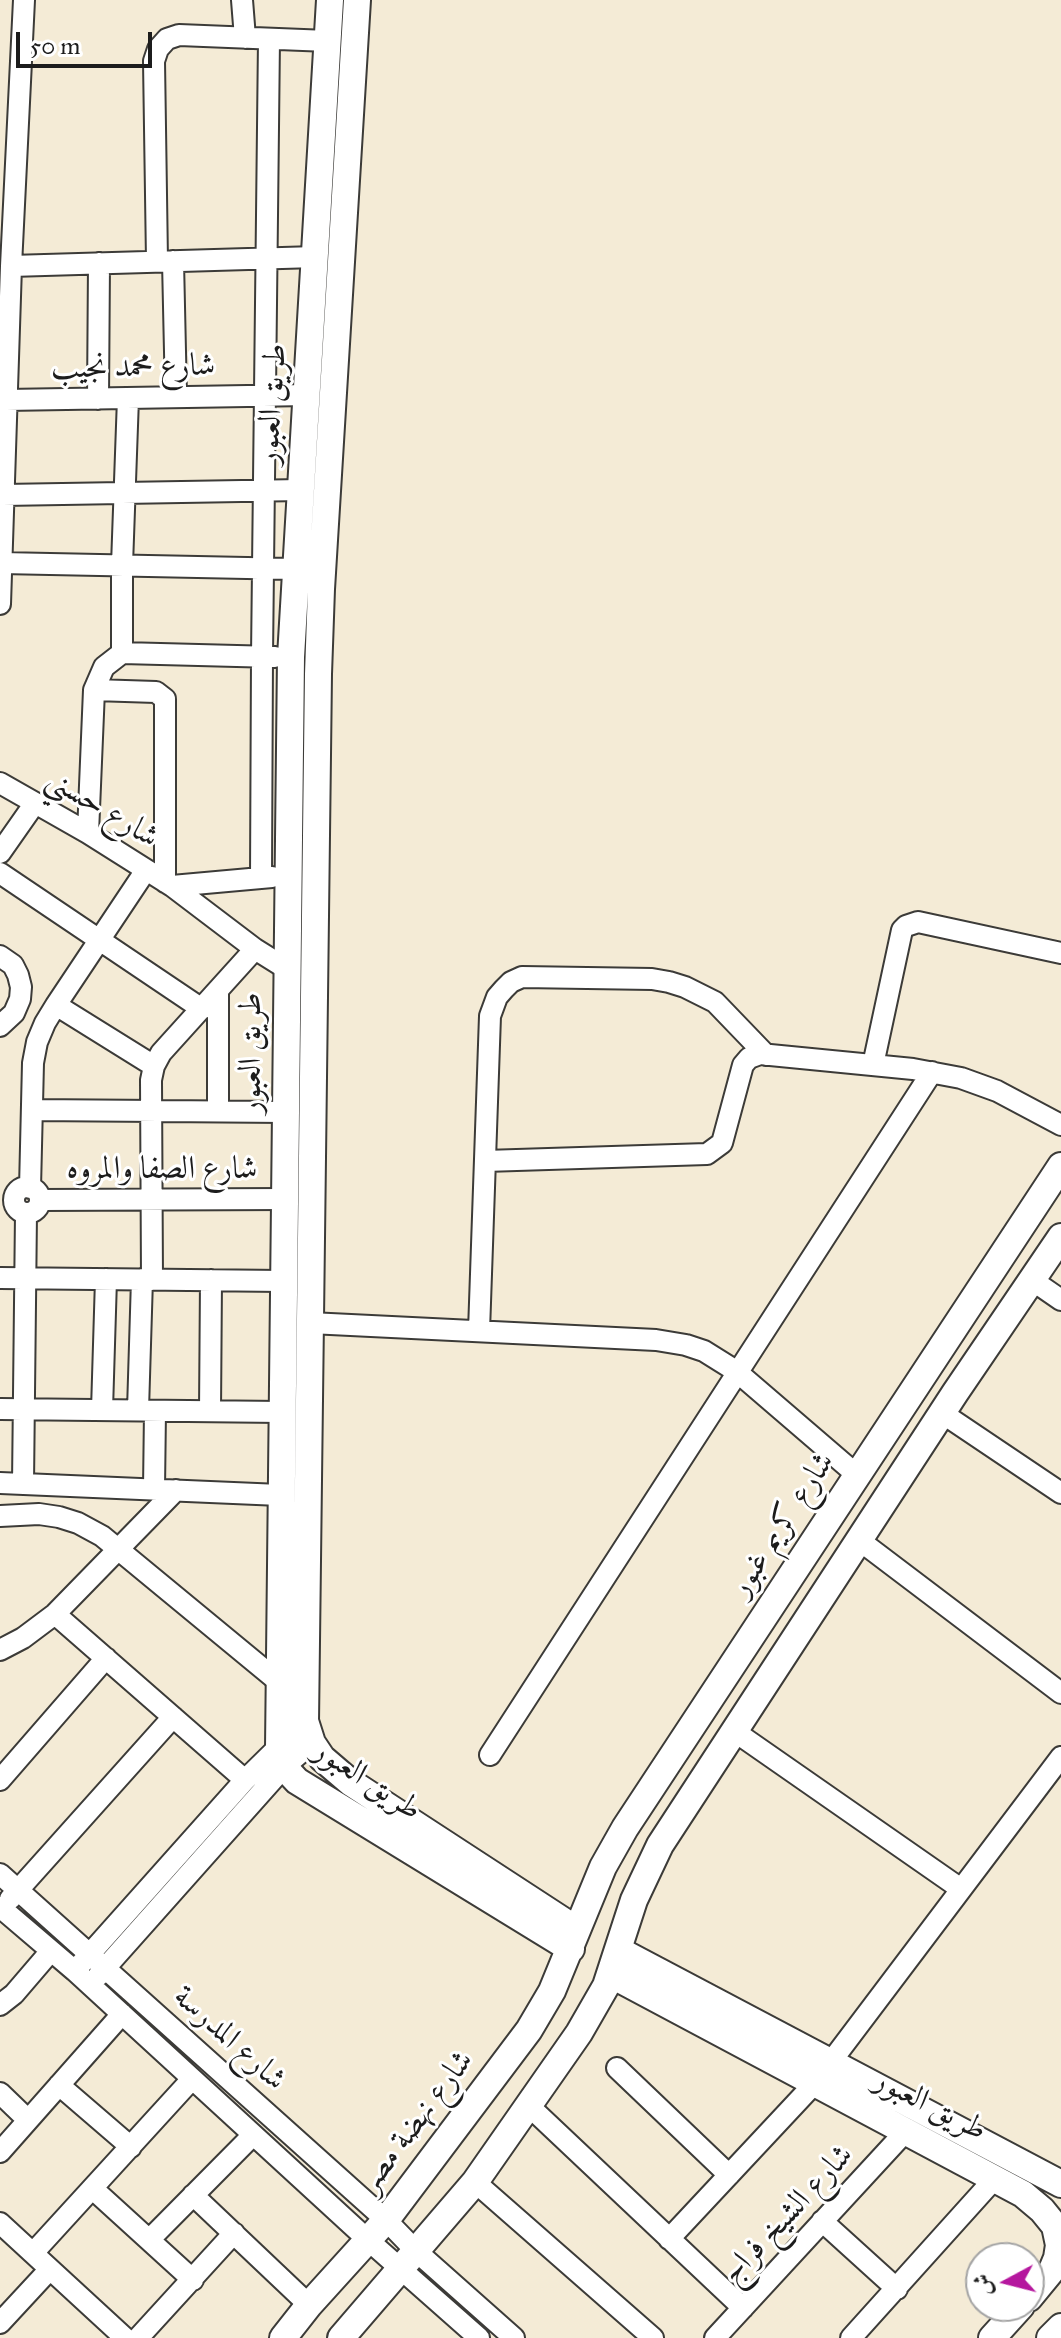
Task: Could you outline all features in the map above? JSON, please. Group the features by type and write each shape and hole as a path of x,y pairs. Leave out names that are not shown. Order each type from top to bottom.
{"street":[{"path":"0,604 11,266 24,0"},
{"path":"242,0 245,38"},
{"name":"طريق العبور","path":"330,0 291,657 280,1495 279,1682 282,1757 297,1781 574,1939"},
{"name":"طريق العبور","path":"357,0 321,589 315,876 308,1732 322,1758 350,1782 574,1939"},
{"path":"176,397 154,61 158,49 167,39 179,35 328,41"},
{"path":"261,878 269,39"},
{"path":"11,266 316,257"},
{"path":"98,399 99,263"},
{"name":"شارع محمد نجيب","path":"6,400 308,395"},
{"path":"122,653 128,398"},
{"path":"3,495 301,490"},
{"path":"1,563 296,569"},
{"path":"88,833 94,690 104,667 122,653 291,657"},
{"path":"94,690 156,692 165,699 168,884"},
{"name":"شارع حسني","path":"0,783 88,833 168,884 287,969"},
{"path":"0,853 35,803"},
{"path":"23,1484 25,1278 22,1200 37,1042 56,1005 146,870"},
{"path":"0,873 202,1009"},
{"path":"288,876 315,876"},
{"name":"شارع حسني","path":"168,884 288,876"},
{"path":"873,1065 902,930 906,926 918,922 1061,953"},
{"path":"154,1489 146,1410 154,1066 161,1053 255,949"},
{"path":"0,956 13,965 21,987 14,1013 0,1026"},
{"path":"287,969 314,970"},
{"path":"479,1331 490,1016 497,997 511,982 522,977 652,979 685,987 715,1002 766,1055"},
{"path":"218,991 218,1111"},
{"path":"56,1005 154,1066"},
{"path":"485,1161 707,1154 722,1143 743,1065 754,1055 932,1072 980,1084 1061,1125"},
{"path":"490,1755 932,1072"},
{"path":"32,1110 286,1112"},
{"name":"شارع كريم غبور","path":"574,1939 603,1867 625,1828 1061,1166"},
{"name":"شارع الصفا والمروه","path":"22,1200 285,1199"},
{"path":"351,2334 409,2259 475,2182 598,2002 634,1900 660,1845 942,1413 1061,1237"},
{"path":"0,1278 283,1281"},
{"path":"102,1410 106,1279"},
{"path":"210,1411 211,1280"},
{"path":"1032,1280 1061,1300"},
{"path":"310,1323 672,1342 704,1351 736,1371 857,1475"},
{"path":"0,1409 282,1412"},
{"path":"942,1413 1061,1493"},
{"path":"0,1483 280,1495"},
{"path":"5,1640 55,1614 176,1490"},
{"path":"0,1535 9,1515 49,1516 78,1523 102,1536 279,1682"},
{"path":"859,1540 1061,1693"},
{"path":"55,1614 245,1780"},
{"path":"0,1780 106,1658"},
{"path":"1,1907 173,1717"},
{"path":"734,1731 961,1889"},
{"path":"75,1971 97,1961 308,1732"},
{"path":"91,1986 97,1961 245,1780 282,1757"},
{"path":"830,2063 1061,1757"},
{"name":"شارع المدرسة","path":"0,1874 386,2220 409,2259"},
{"name":"شارع المدرسة","path":"1,1907 368,2240 409,2259"},
{"name":"شارع نهضة مصر","path":"283,2338 386,2220 529,2030 552,1991 574,1939"},
{"path":"0,2005 14,1994 50,1952"},
{"name":"طريق العبور","path":"614,1962 830,2063 1061,2184"},
{"name":"طريق العبور","path":"614,1962 814,2084 996,2177 1023,2194 1055,2226 1060,2245 1052,2270 1045,2279"},
{"path":"0,2152 122,2014"},
{"path":"617,2068 729,2175"},
{"path":"33,2253 192,2079"},
{"path":"669,2239 814,2084"},
{"path":"59,2085 131,2147"},
{"path":"0,2093 28,2120"},
{"path":"529,2106 743,2308"},
{"name":"شارع الشيخ فراج","path":"715,2338 905,2132"},
{"path":"149,2240 253,2135"},
{"path":"851,2338 996,2177"},
{"path":"475,2182 653,2338"},
{"path":"93,2189 193,2280"},
{"path":"193,2195 309,2305"},
{"path":"822,2221 897,2289"},
{"path":"0,2223 125,2338"},
{"path":"138,2338 234,2233"},
{"path":"409,2259 479,2338"},
{"path":"409,2259 514,2338"},
{"path":"0,2323 50,2269"},
{"path":"992,2338 1006,2322"},
{"path":"1050,2338 1061,2327"}]}
